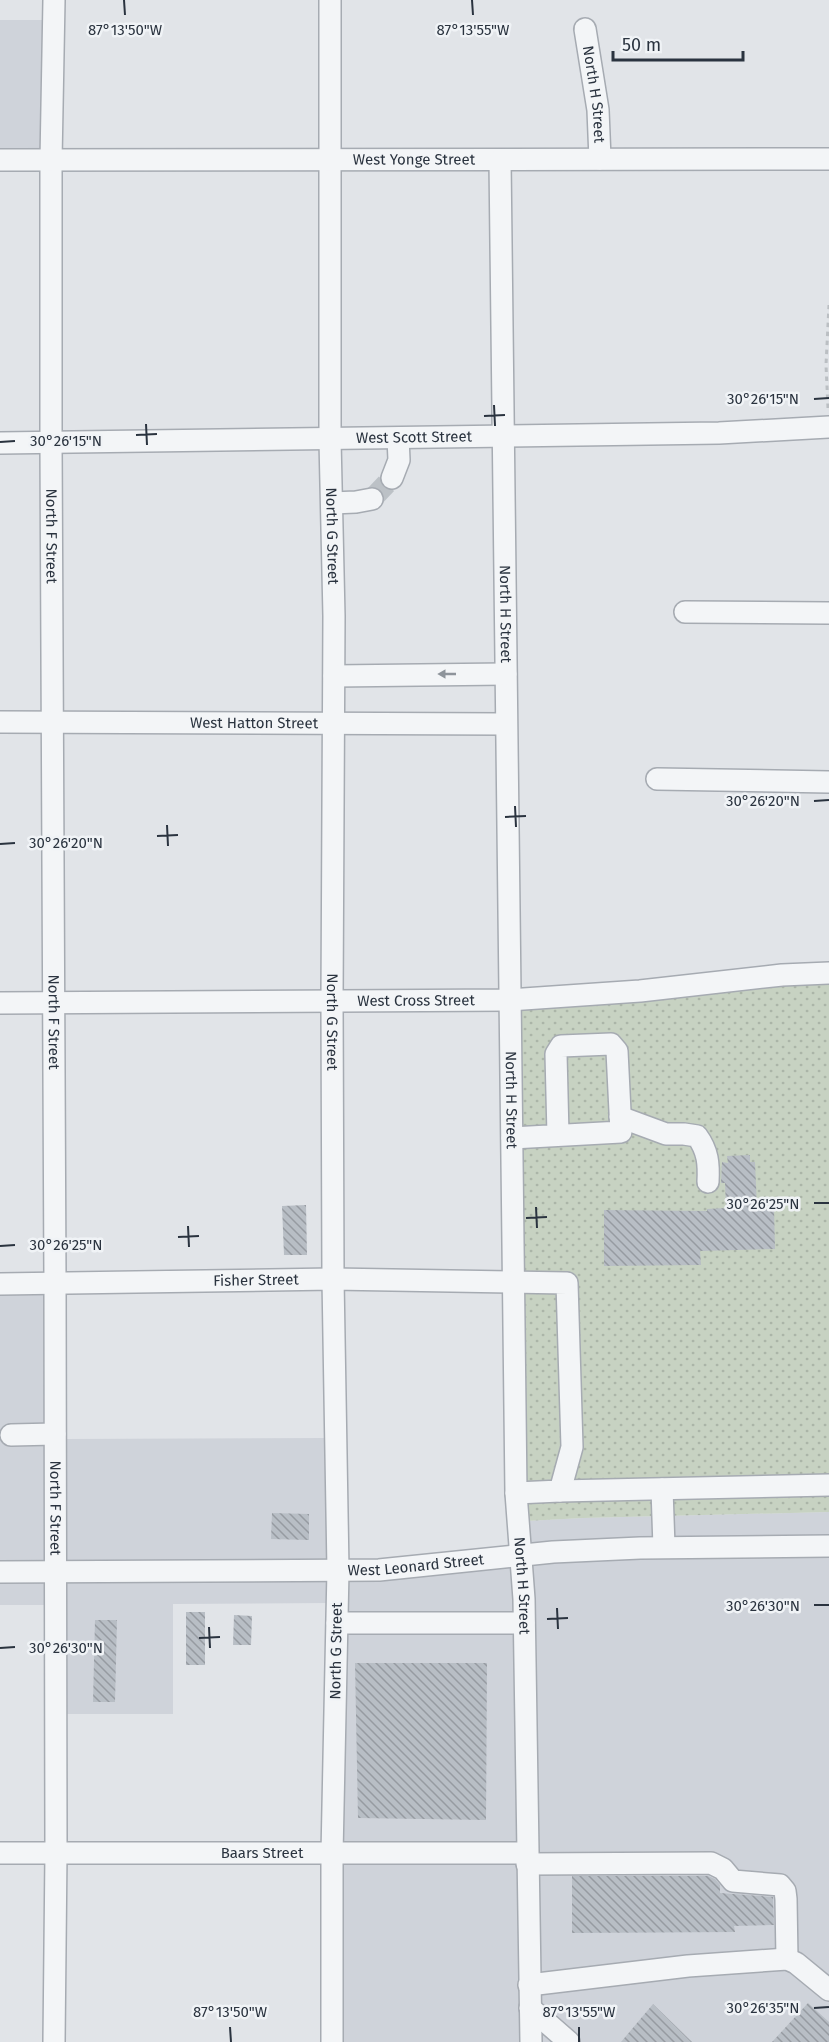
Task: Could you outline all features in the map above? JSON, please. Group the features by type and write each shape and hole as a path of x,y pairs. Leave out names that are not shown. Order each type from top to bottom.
{"street":[{"name":"North F Street","path":"54,0 51,160 51,722 55,1002 56,1434 54,2042"},
{"name":"North G Street","path":"330,0 330,440 334,676 333,1279 338,1570 332,1854 332,2042"},
{"name":"North H Street","path":"585,29 598,110 600,159"},
{"name":"West Yonge Street","path":"0,160 829,159"},
{"name":"North H Street","path":"500,160 516,1493 524,1623 526,1858 531,2042"},
{"name":"West Scott Street","path":"0,443 719,433 829,427"},
{"path":"392,478 399,460 398,438"},
{"path":"332,502 372,499"},
{"path":"685,612 829,613"},
{"path":"334,676 506,674"},
{"name":"West Hatton Street","path":"0,722 506,724"},
{"path":"657,779 829,782"},
{"name":"West Cross Street","path":"0,1003 509,1000 640,991 782,975 829,973"},
{"path":"512,1138 621,1132 617,1051 610,1044 561,1046 556,1054 558,1135"},
{"path":"620,1118 666,1134 697,1136 704,1145 709,1162 708,1182"},
{"name":"Fisher Street","path":"0,1284 333,1279 567,1283 572,1447 560,1491"},
{"path":"11,1435 56,1434"},
{"path":"516,1493 829,1485"},
{"path":"662,1489 664,1547"},
{"name":"West Leonard Street","path":"0,1572 413,1568 553,1552 664,1547 829,1546"},
{"path":"337,1623 524,1623"},
{"name":"Baars Street","path":"0,1853 332,1854 711,1863 723,1869 733,1881 780,1885 786,1899 787,1959"},
{"path":"529,1985 688,1966 787,1959 829,1990"},
{"path":"530,2008 569,2042"}],"path":[{"path":"828,410 826,365 829,304"}],"shaded area":[{"path":"0,20 45,20 42,150 0,150"},
{"path":"47,1293 47,1561 0,1561 0,1294"},
{"path":"327,1438 329,1560 64,1562 64,1439"},
{"path":"829,1512 829,1535 640,1538 528,1544 526,1521 583,1518"},
{"path":"829,1555 829,2042 539,2042 530,1565 640,1558"},
{"path":"512,1567 515,1599 517,1843 341,1844 347,1580 414,1578"},
{"path":"329,1580 329,1603 173,1604 173,1714 65,1714 64,1582"},
{"path":"0,1582 47,1582 47,1605 0,1605"},
{"path":"518,1863 522,2042 340,2042 341,1864"}],"green space":[{"path":"829,983 829,1512 526,1521 518,1010 783,985"}],"building":[{"path":"750,1155 750,1162 755,1162 757,1207 774,1207 775,1249 700,1251 701,1265 604,1266 604,1210 707,1211 707,1209 726,1208 725,1183 721,1183 722,1162 728,1163 727,1156"},
{"path":"306,1205 307,1255 284,1255 282,1206"},
{"path":"272,1513 309,1514 309,1540 271,1539"},
{"path":"186,1612 205,1612 205,1665 186,1665"},
{"path":"234,1615 252,1616 251,1645 233,1645"},
{"path":"95,1620 117,1620 115,1702 93,1702"},
{"path":"355,1663 487,1663 486,1820 358,1818"},
{"path":"572,1876 708,1876 720,1885 720,1893 773,1897 774,1925 734,1926 735,1932 572,1933"},
{"path":"808,2003 829,2022 829,2042 772,2042"},
{"path":"653,2004 692,2042 621,2042"}],"tunnel":[{"path":"372,499 392,478"}]}
